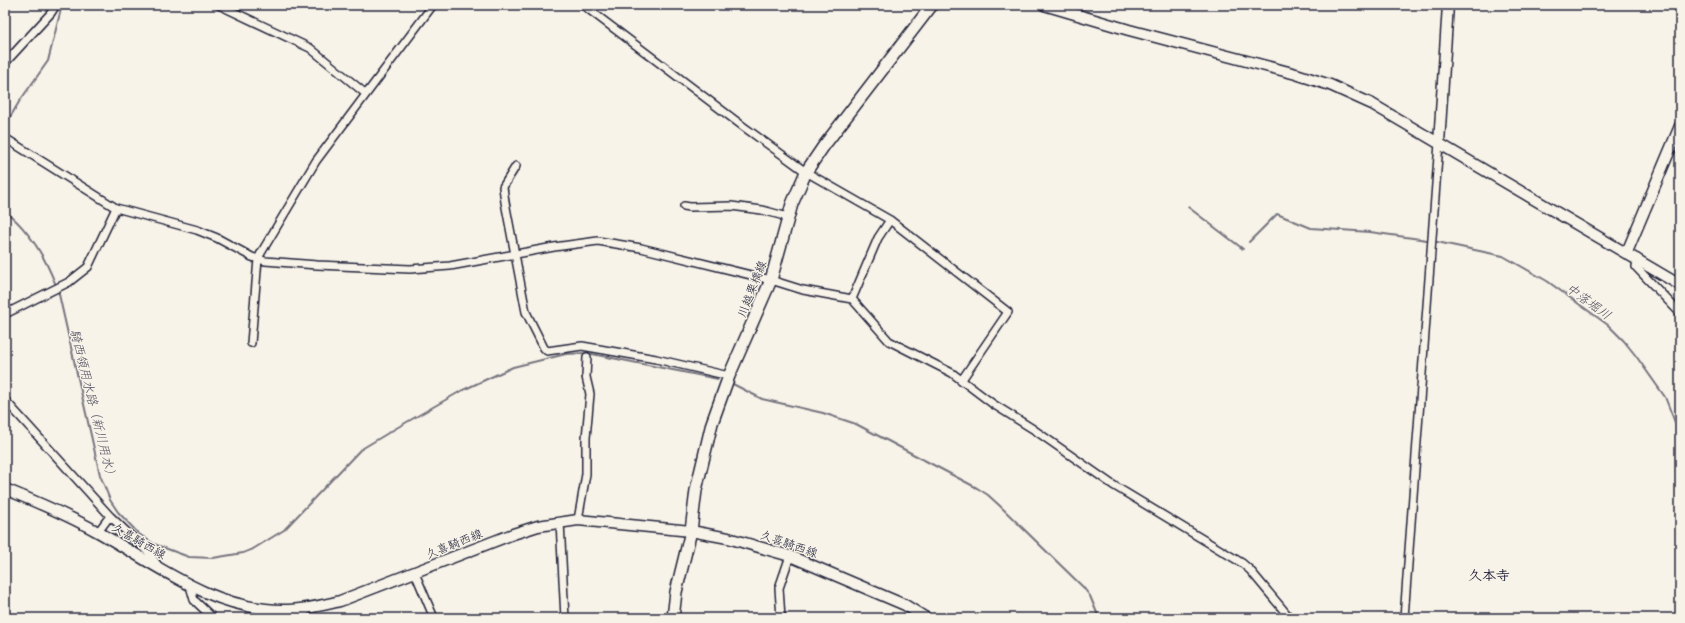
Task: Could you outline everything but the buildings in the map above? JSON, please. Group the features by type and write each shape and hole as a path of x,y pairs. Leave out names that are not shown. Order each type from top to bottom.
{"main road":[{"name":"川越栗橋線","path":"673,618 676,592 691,531 696,490 706,444 729,376 771,280 792,204 806,172 823,147 932,5"},
{"path":"1044,5 1135,32 1296,74 1330,85 1372,104 1627,252 1680,285"},
{"path":"1440,143 1448,5"},
{"path":"1627,252 1680,126"},
{"name":"久喜騎西線","path":"5,489 36,501 98,532 190,586 233,603 260,608 283,610 313,607 340,601 513,534 538,526 578,520 691,531 728,538 790,556 905,605 926,618"}],"street":[{"path":"5,63 52,12 56,5"},
{"path":"219,5 228,7 310,48 366,94"},
{"path":"252,343 258,259 261,252 306,175 433,5"},
{"path":"583,5 806,172 890,220 1008,312 961,382"},
{"path":"5,138 116,208 196,230 217,238 258,259 310,265 410,269 450,266 554,247 598,241 641,248 771,280 803,290 852,299 889,341 952,374 961,382 1135,499 1242,563 1250,570 1290,618"},
{"path":"1404,618 1440,143"},
{"path":"516,166 503,186 526,312 546,351 582,346 656,359 729,376"},
{"path":"684,206 690,208 731,206 762,210 788,217"},
{"path":"5,314 69,282 88,267 116,208"},
{"path":"852,299 878,238 890,220"},
{"path":"1636,258 1636,267 1680,313"},
{"path":"578,520 586,474 586,438 590,394 586,377 587,357"},
{"path":"5,400 110,516 149,553 160,568"},
{"path":"98,532 110,516"},
{"path":"560,522 565,618"},
{"path":"781,618 779,588 790,556"},
{"path":"415,573 434,618"},
{"path":"190,586 194,600 213,618"},
{"path":"296,618 313,607"}],"waterway":[{"path":"5,126 19,102 48,61 62,5"},
{"path":"1188,207 1243,249"},
{"name":"騎西領用水路（新川用水）","path":"5,211 14,218 35,244 41,253 55,283"},
{"name":"中落堀川","path":"1249,242 1277,214 1311,228 1370,232 1427,240"},
{"name":"中落堀川","path":"1437,242 1503,256 1547,281 1608,325 1636,356 1665,397 1680,435"},
{"name":"騎西領用水路（新川用水）","path":"58,290 100,475 110,500 118,512 139,534 154,544 189,557 213,558 243,553 253,549 284,530 360,450 461,391 513,367 566,354 587,353 718,379"},
{"name":"騎西領用水路（新川用水）","path":"731,383 762,399 823,413 856,424 988,495 1083,587 1090,596 1099,618"}],"district":[{"name":"久本寺","path":"1489,575"}]}
